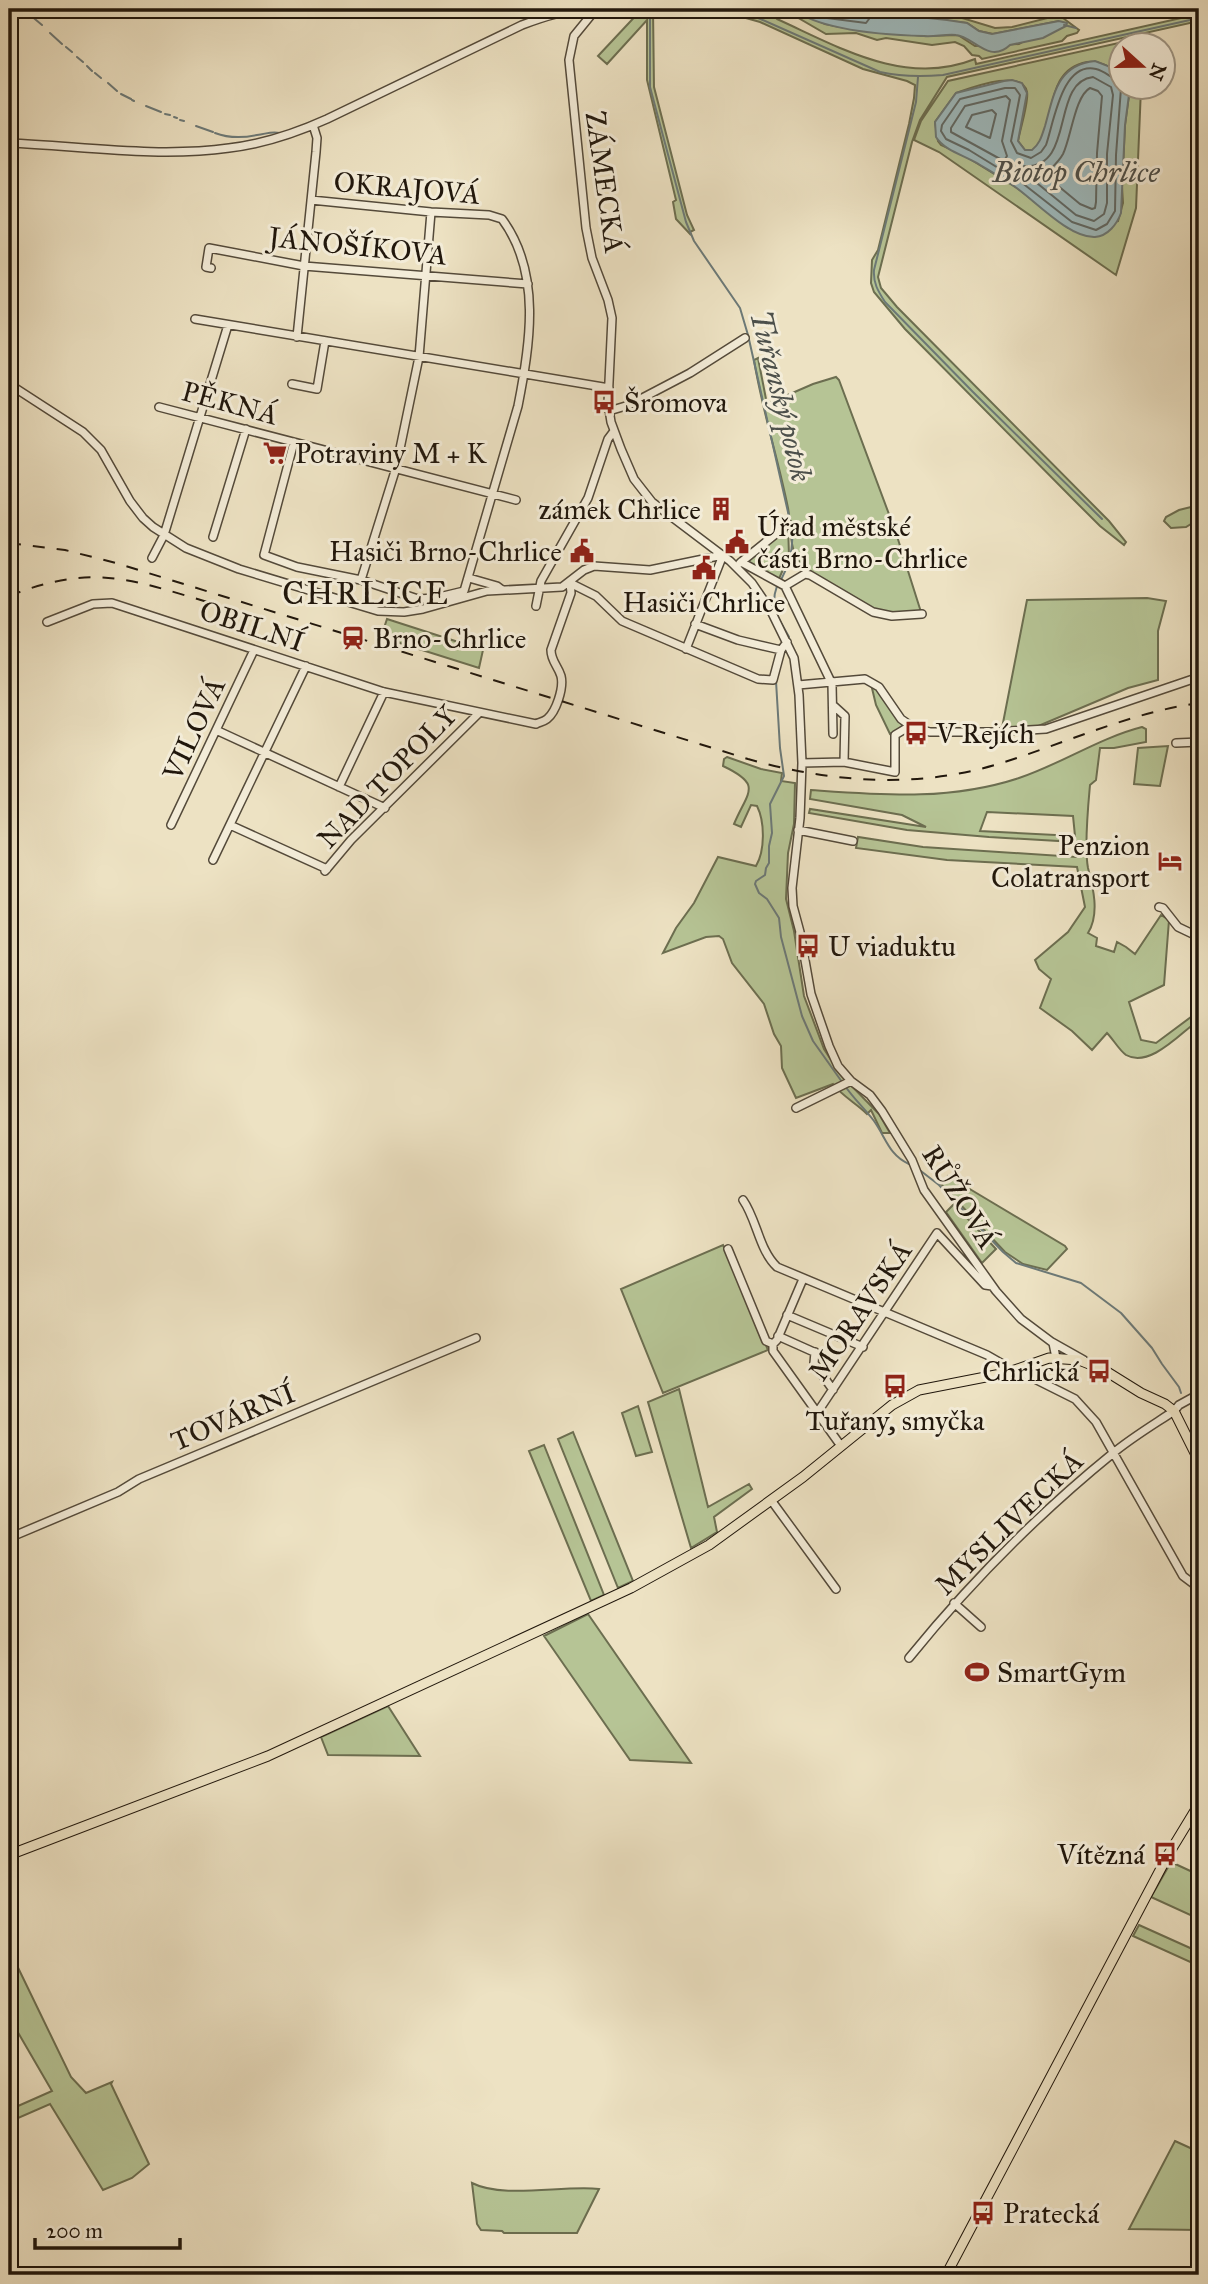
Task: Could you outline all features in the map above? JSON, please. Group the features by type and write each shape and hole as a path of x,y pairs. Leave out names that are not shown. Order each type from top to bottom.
{"main road":[{"path":"9,1855 268,1756 590,1607 709,1545 788,1488 892,1405 913,1392 1006,1373 1056,1358 1087,1363 1174,1411 1199,1461"},
{"path":"946,2275 1129,1927 1199,1804"}],"street":[{"path":"9,143 195,151 259,143 313,125 522,25 582,9 594,11"},
{"name":"ZÁMECKÁ","path":"594,11 574,36 569,61 586,229 592,258 612,318 609,411 614,431 634,479 646,496 665,513 739,564"},
{"path":"297,337 317,141 313,125"},
{"name":"OKRAJOVÁ","path":"311,200 499,217 508,227 528,284"},
{"path":"360,580 396,468 419,357 431,212"},
{"name":"JÁNOŠÍKOVA","path":"211,268 206,267 209,248 304,266 528,284"},
{"path":"294,442 264,555 297,567 360,580 418,599 463,592 518,406 530,316 528,284"},
{"path":"195,319 609,388"},
{"path":"152,558 164,535 228,325"},
{"path":"609,411 629,405 690,373 745,338"},
{"path":"292,384 317,389 325,341"},
{"path":"9,384 93,440 102,450 136,510 164,535 186,548 220,562 378,611 413,611 482,592 562,587 594,566 650,570 723,555"},
{"name":"PĚKNÁ","path":"159,407 516,500"},
{"path":"213,537 246,429"},
{"path":"537,606 544,576 588,498 608,439 614,431"},
{"path":"739,564 788,524"},
{"path":"686,649 723,555"},
{"path":"739,564 781,584 833,688 833,734"},
{"path":"739,564 768,606 793,658 798,685 802,763 792,897 811,994 838,1066 851,1081 796,1108"},
{"path":"781,584 805,574 873,612 892,616 922,614"},
{"path":"469,578 502,590"},
{"path":"570,583 599,598 622,621 758,679 773,680 781,650 787,642"},
{"name":"OBILNÍ","path":"47,622 93,604 112,603 384,692 539,723 550,716 561,688 561,678 552,661 551,650 570,595 570,583"},
{"path":"695,624 738,640 781,650"},
{"name":"VILOVÁ","path":"171,825 254,650"},
{"path":"213,860 306,666"},
{"path":"798,685 859,679 872,682 901,719 925,731 1013,732 1046,729 1199,677"},
{"path":"339,787 384,692"},
{"path":"834,706 845,716 844,762"},
{"name":"NAD TOPOLY","path":"230,825 326,870 351,840 479,713"},
{"path":"802,763 844,762 895,772 895,735 911,726"},
{"path":"216,730 385,808"},
{"path":"1176,743 1199,742"},
{"path":"799,830 853,841"},
{"path":"1159,907 1163,908 1178,927 1199,937"},
{"name":"RŮŽOVÁ","path":"851,1081 870,1095 915,1167 924,1190 992,1286 1021,1319 1051,1342 1087,1363"},
{"path":"743,1200 775,1265 987,1355 1001,1363 1006,1373"},
{"name":"RŮŽOVÁ","path":"937,1233 985,1286 992,1286"},
{"name":"MORAVSKÁ","path":"817,1413 937,1233"},
{"path":"728,1249 766,1340 772,1344 773,1351 842,1446"},
{"path":"772,1344 779,1336 803,1279"},
{"path":"787,1315 863,1347"},
{"path":"779,1336 825,1357"},
{"name":"TOVÁRNÍ","path":"9,1538 118,1492 139,1479 475,1338"},
{"path":"1051,1342 1056,1358"},
{"path":"815,1352 814,1363 833,1390"},
{"path":"1022,1368 1026,1374 1075,1399 1096,1422 1183,1576 1199,1588"},
{"name":"MYSLIVECKÁ","path":"909,1658 954,1603 1003,1551 1113,1453 1179,1405 1199,1394"},
{"path":"771,1500 836,1589"},
{"path":"954,1603 981,1627"}],"green space":[{"path":"642,9 653,9 654,87 687,215 694,230 690,232 691,235 676,219 673,202 676,200 647,80 647,20 607,64 598,56"},
{"path":"714,9 756,9 771,12 777,19 848,51 898,66 923,68 949,66 975,59 976,64 1106,35 1106,42 947,77 920,120 912,142 878,277 881,288 897,307 1109,521 1126,542 1124,545 1100,526 905,329 874,292 871,283 872,260 878,250 909,124 915,85 863,69 760,22"},
{"path":"783,9 792,9 825,24 840,27 924,36 958,35 975,46 1019,44 1059,21 993,34 979,31 967,23 907,16 919,13 959,17 995,28 1012,27 1059,15 1079,30 1062,41 982,59 955,42 932,45 886,38 877,40 856,33 826,34"},
{"path":"1199,14 1199,21 1150,32 1119,32"},
{"path":"1106,46 1106,66 1087,62 1072,67 1063,76 1056,88 1046,129 1033,150 1025,150 1018,141 1027,92 1023,85 1016,81 984,84 956,93 935,122 941,145 965,156 1017,188 1068,228 1118,221 1123,203 1128,102 1140,102 1136,208 1116,275 939,152 914,140 921,121 948,81"},
{"path":"758,358 767,404 813,384 836,377 839,380 896,533 921,612 885,614 875,610 823,581 798,560 793,548 788,508 757,379 754,360"},
{"path":"1199,505 1199,519 1186,527 1171,528 1164,521 1179,510"},
{"path":"788,524 789,556 778,581 747,561"},
{"path":"1147,598 1166,601 1158,631 1158,680 1128,688 1036,727 1002,728 1027,600"},
{"path":"387,619 483,650 479,668 381,637"},
{"path":"871,684 880,692 904,728 890,734 876,705"},
{"path":"1142,727 1146,729 1146,742 1100,748 1096,780 1090,785 1086,849 1095,909 1088,933 1097,938 1096,946 1114,952 1117,942 1135,954 1161,915 1169,920 1164,985 1129,1002 1141,1040 1156,1043 1199,1011 1199,1022 1154,1054 1144,1057 1126,1055 1107,1033 1092,1050 1072,1031 1040,1008 1051,979 1039,969 1035,960 1068,932 1085,907 1077,867 947,860 856,848 858,837 923,847 1076,857 1075,842 907,830 809,813 810,809 926,827 902,815 810,799 811,790 916,794 967,790 1019,778","holes":["987,812 1073,816 1075,836 980,831"]},
{"path":"1168,746 1160,786 1134,784 1138,748"},
{"path":"727,757 782,773 781,781 795,783 794,824 788,853 786,899 804,996 824,1049 841,1075 879,1114 890,1133 882,1133 871,1110 867,1114 833,1084 796,1098 782,1068 781,1046 764,1004 732,963 723,939 719,936 706,937 663,953 718,857 756,866 759,860 763,836 760,813 757,806 751,805 741,827 734,824 749,790 744,778 723,766"},
{"path":"948,1176 1067,1249 1047,1270 1023,1264 1005,1252 941,1184"},
{"path":"954,1204 996,1249 982,1263 946,1212"},
{"path":"723,1245 768,1350 663,1393 621,1289"},
{"path":"679,1389 708,1507 749,1484 752,1489 714,1517 717,1532 691,1548 648,1402"},
{"path":"638,1406 652,1452 636,1456 622,1413"},
{"path":"573,1432 633,1581 618,1588 558,1439"},
{"path":"544,1445 604,1595 591,1601 529,1451"},
{"path":"588,1614 691,1763 630,1760 544,1636"},
{"path":"388,1706 420,1756 328,1755 321,1737"},
{"path":"1171,1862 1199,1875 1199,1919 1151,1897"},
{"path":"1139,1925 1199,1952 1199,1966 1133,1936"},
{"path":"9,1949 71,2077 86,2093 112,2082 149,2164 132,2178 103,2190 50,2104 9,2122 9,2110 52,2091 9,2017"},
{"path":"1175,2141 1199,2152 1199,2230 1129,2229"},
{"path":"472,2183 485,2188 516,2191 599,2189 577,2233 504,2233 481,2230 477,2224"}],"water":[{"path":"792,9 859,9 947,20 967,23 979,31 992,34 1059,21 1067,23 1043,38 1010,45 995,52 956,35 873,33 820,22"},
{"name":"Biotop Chrlice","path":"1095,61 1106,65 1106,102 1128,102 1121,213 1108,232 1095,237 1085,236 1065,226 1013,185 949,149 936,137 935,122 956,93 1012,80 1022,83 1027,93 1018,141 1025,150 1032,150 1040,139 1059,83 1072,68"}],"waterway":[{"path":"23,9 42,25"},
{"name":"Tuřanský potok","path":"650,9 650,87 686,222 694,241 740,308 790,521"},
{"path":"731,9 747,13 880,72 912,76 943,75 1199,18"},
{"path":"1064,25 1076,28"},
{"path":"50,33 62,44"},
{"path":"66,47 72,52"},
{"path":"77,57 83,62"},
{"path":"87,66 92,71"},
{"path":"95,73 101,78"},
{"path":"918,77 916,102 874,270 876,287 885,302 1102,519"},
{"path":"108,83 117,91"},
{"path":"121,94 131,99"},
{"path":"146,106 161,112"},
{"path":"165,114 170,115"},
{"path":"180,120 184,121"},
{"path":"196,126 213,132"},
{"path":"215,133 241,137 280,133"},
{"name":"Tuřanský potok","path":"780,582 790,555 791,527"},
{"name":"Tuřanský potok","path":"777,586 775,607 789,637"},
{"name":"Tuřanský potok","path":"776,681 784,776 770,804 772,833 769,863 765,875 755,884 779,918 781,937 802,1016 813,1041 842,1082"},
{"name":"Tuřanský potok","path":"845,1086 874,1121 892,1151 909,1164"},
{"name":"Tuřanský potok","path":"917,1168 939,1185 1016,1263 1081,1283 1121,1313 1152,1348 1181,1393"}],"railway":[{"path":"9,543 65,550 116,563 748,759 810,773 871,780 902,780 964,773 1021,757 1121,721 1199,703"},
{"path":"9,596 38,586 88,577 111,578 157,587 211,603"}],"place":[{"name":"Šromova","path":"604,402"},
{"name":"Potraviny M + K","path":"275,453"},
{"name":"zámek Chrlice","path":"721,509"},
{"name":"Úřad městské části Brno-Chrlice","path":"737,542"},
{"name":"Hasiči Brno-Chrlice","path":"582,551"},
{"name":"Hasiči Chrlice","path":"704,568"},
{"name":"Brno-Chrlice","path":"353,638"},
{"name":"V Rejích","path":"916,733"},
{"name":"Penzion Colatransport","path":"1170,861"},
{"name":"U viaduktu","path":"808,946"},
{"name":"Chrlická","path":"1099,1371"},
{"name":"Tuřany, smyčka","path":"895,1386"},
{"name":"SmartGym","path":"977,1672"},
{"name":"Vítězná","path":"1165,1854"},
{"name":"Pratecká","path":"983,2213"}],"district":[{"name":"CHRLICE","path":"366,593"}]}
